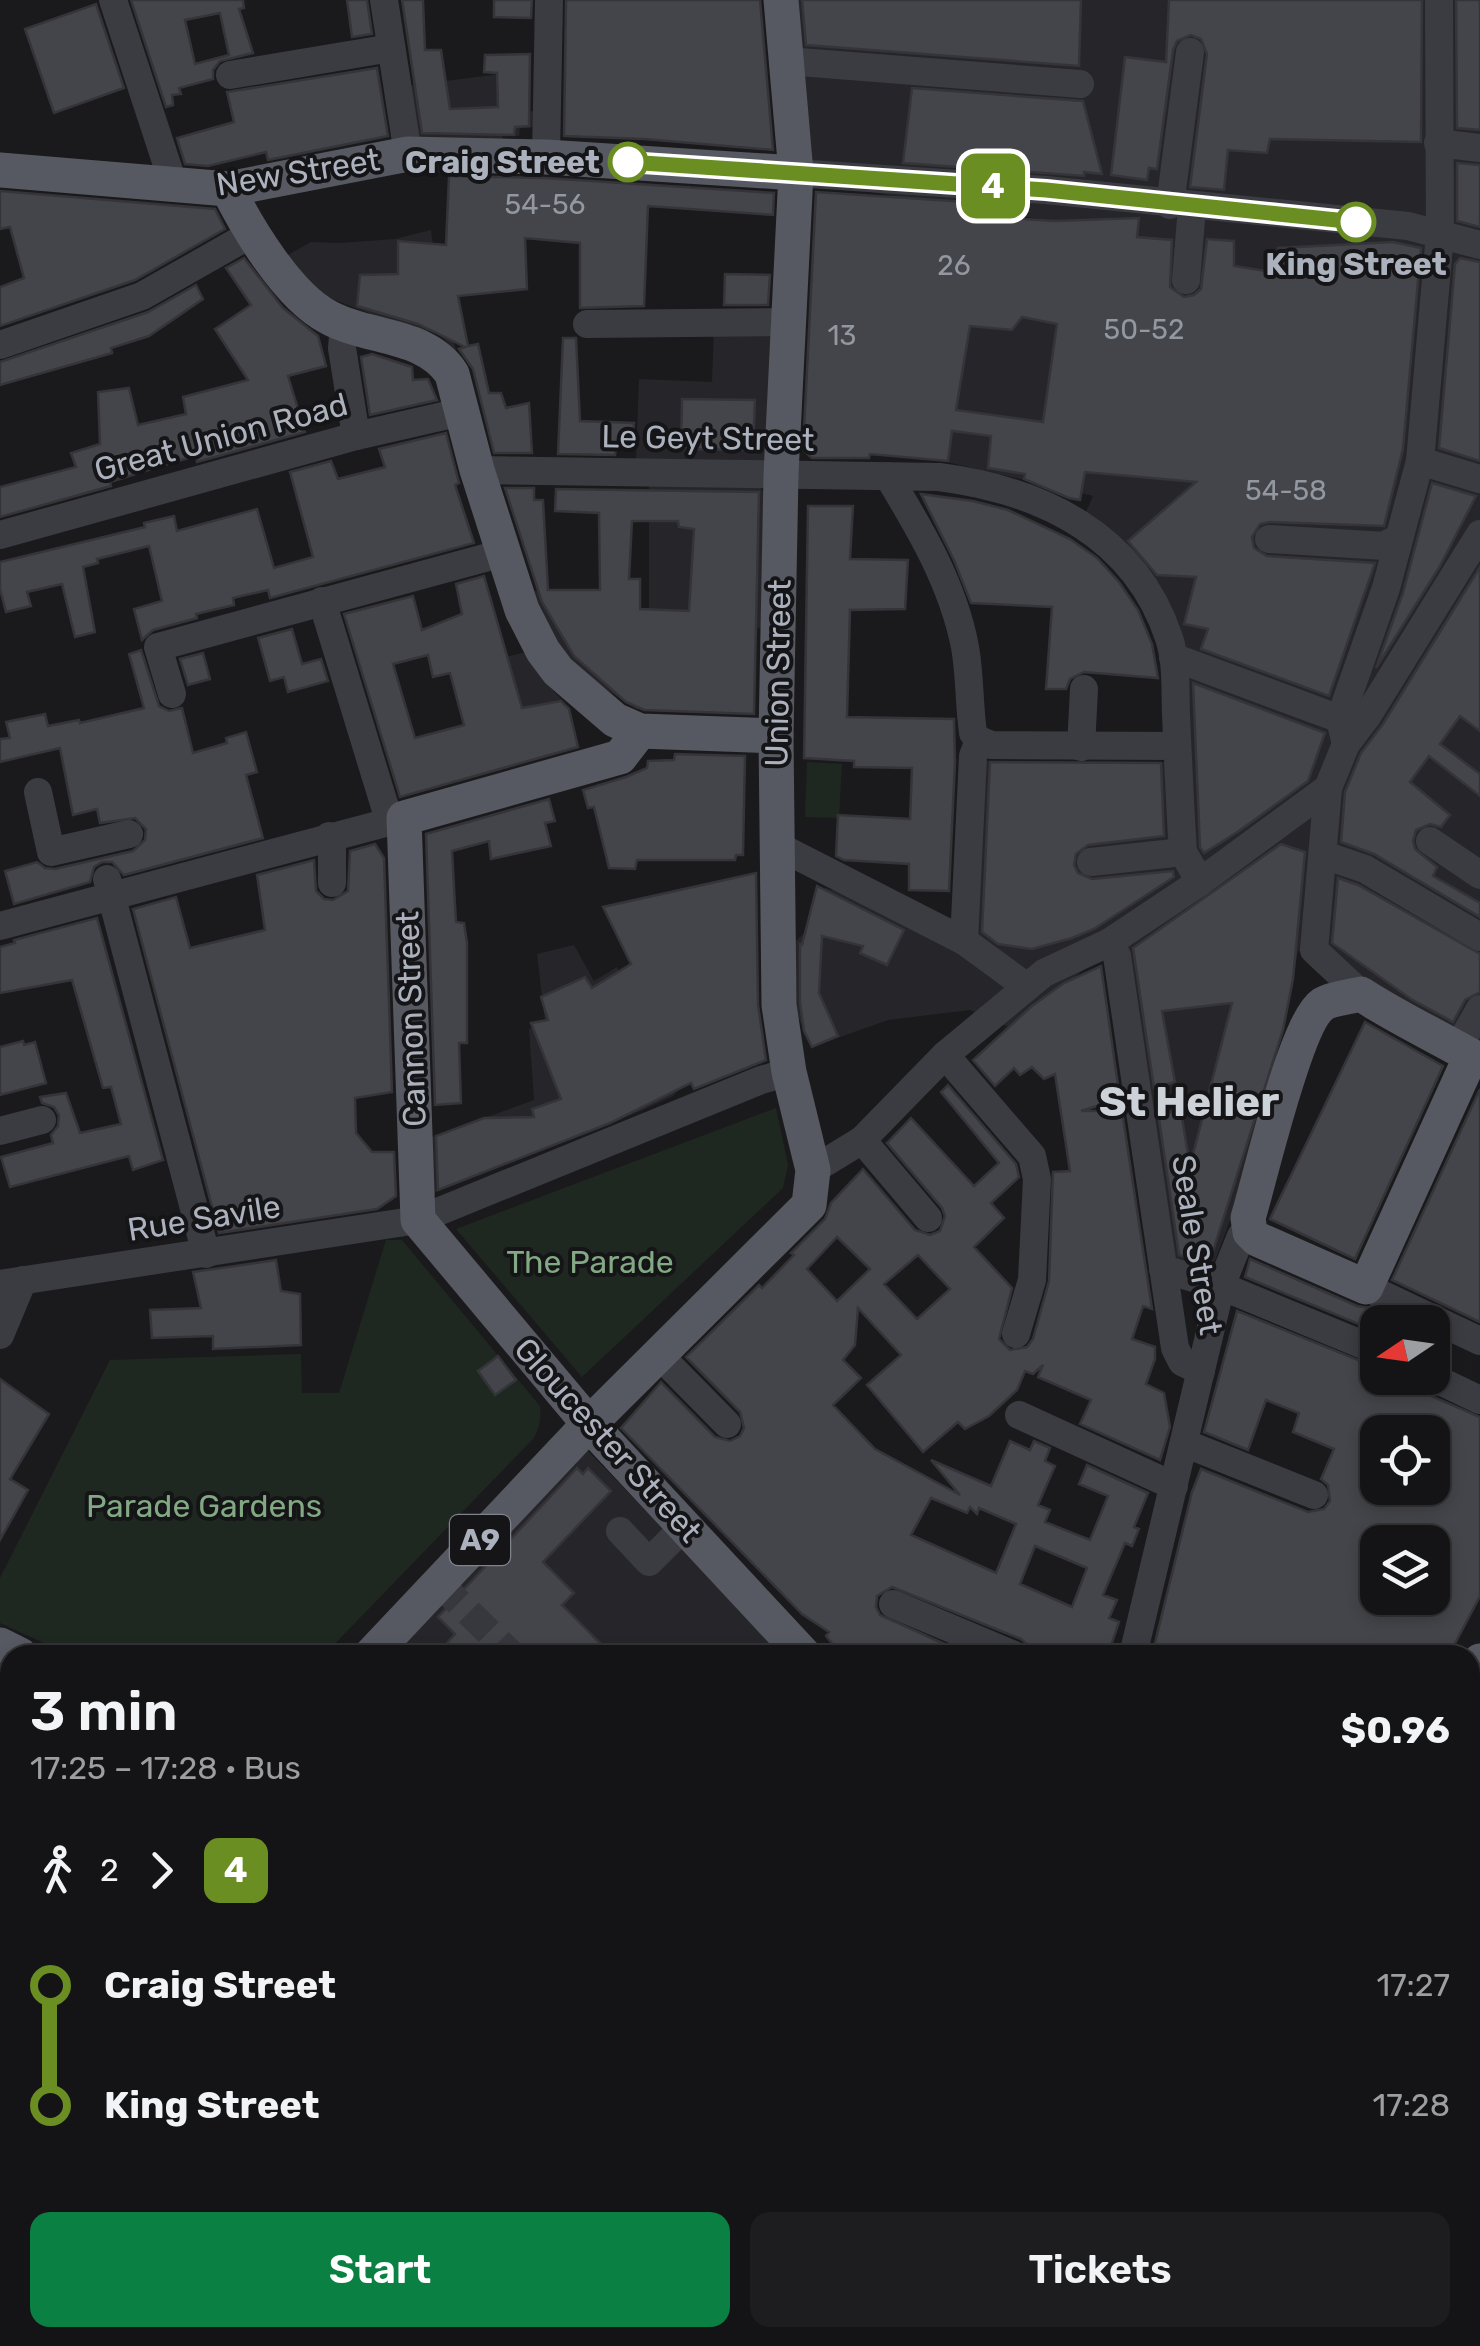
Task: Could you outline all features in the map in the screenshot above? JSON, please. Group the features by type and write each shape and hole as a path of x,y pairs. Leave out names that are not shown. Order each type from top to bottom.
{"main road":[{"name":"Union Street","path":"781,0 796,173 781,474 776,736 779,1004 789,1072 814,1170"},
{"name":"New Street","path":"0,170 228,190 408,154 796,173"},
{"path":"228,190 296,290 323,315 344,326 407,342 444,362 452,374 476,470 522,610 543,652 558,671 615,720 640,731 776,736"},
{"path":"397,819 620,757 640,731"},
{"name":"Cannon Street","path":"397,819 418,1220"},
{"path":"1360,994 1469,1055 1366,1287 1258,1240 1250,1232 1248,1218 1310,1018 1324,1004 1360,994"},
{"path":"589,1424 810,1204 814,1170"},
{"name":"Gloucester Street","path":"418,1220 589,1424 795,1645"},
{"name":"A9","path":"380,1645 589,1424"}],"street":[{"path":"114,0 173,183"},
{"path":"384,0 408,154"},
{"path":"546,158 549,0"},
{"path":"1360,994 1314,950 1328,788 1420,460 1440,234 1439,0"},
{"path":"230,75 391,48"},
{"path":"1186,280 1181,206 1190,52"},
{"path":"787,61 1080,84"},
{"path":"1438,143 1480,148"},
{"name":"New Street","path":"796,173 1046,190 1408,226 1480,245"},
{"path":"0,345 142,296 253,232"},
{"path":"588,324 790,322"},
{"path":"344,326 342,348 356,436"},
{"name":"Great Union Road","path":"0,534 356,436 461,412"},
{"path":"1420,460 1480,480"},
{"name":"Le Geyt Street","path":"476,470 939,477 1010,492 1055,509 1110,544 1144,581 1170,639 1183,852"},
{"path":"888,476 919,527 949,592 965,650 973,732 985,743 1177,746"},
{"path":"1343,732 1368,714 1480,534"},
{"path":"1268,538 1398,544"},
{"path":"172,694 158,647 503,553"},
{"path":"0,926 108,886 397,819 322,601"},
{"path":"1173,657 1343,732"},
{"path":"1080,747 1084,688"},
{"path":"964,941 973,756 985,743"},
{"path":"814,1170 862,1140 945,1055 1027,987 1064,961 1110,942 1328,788"},
{"path":"38,792 51,852 128,834"},
{"path":"328,836 332,883"},
{"path":"1430,840 1480,874"},
{"path":"776,845 964,941 1027,987"},
{"path":"1091,862 1183,852 1200,882"},
{"path":"1324,855 1365,869 1480,937"},
{"path":"108,886 206,1254"},
{"name":"Seale Street","path":"1110,942 1118,956 1175,1348 1182,1362 1201,1371"},
{"path":"1469,1055 1480,1009"},
{"path":"945,1055 1032,1156 1037,1179 1032,1280 1016,1334"},
{"path":"418,1220 789,1072"},
{"path":"0,1131 42,1120"},
{"path":"862,1140 928,1218"},
{"name":"Rue Savile","path":"12,1282 418,1220"},
{"path":"1135,1645 1221,1286 1241,1236 1250,1232"},
{"path":"1163,1270 1221,1286 1360,1344"},
{"path":"0,1335 12,1282"},
{"path":"1366,1287 1480,1341"},
{"path":"659,1355 727,1424"},
{"path":"1450,1386 1480,1400"},
{"path":"1019,1415 1174,1486"},
{"path":"1184,1443 1314,1495"},
{"path":"620,1532 649,1562 684,1526"},
{"path":"894,1604 990,1645"}],"shaded area":[{"path":"785,0 1480,0 1480,1041 1298,951 1248,1172 1210,1274 1170,1261 1127,946 1101,962 1090,964 1015,1030 970,1010 888,1020 812,1047 792,1004 794,943 805,932 817,886 865,898 965,950 982,761 1170,762 1181,677 1086,512 1093,496 947,462 970,326 1039,219 801,181"},
{"path":"501,74 501,113 537,111 537,127 520,128 519,136 503,135 502,142 415,141 405,86"},
{"path":"431,230 439,292 456,351 439,334 394,323 312,291 286,256 311,242 395,239"},
{"path":"714,328 776,328 769,462 636,459 639,379 712,382"},
{"path":"649,478 754,480 765,494 765,628 689,626 685,711 636,709 589,678 566,657 528,591 611,589 611,609 649,610"},
{"path":"526,652 563,701 464,725 450,671"},
{"path":"574,945 594,981 617,967 681,1087 673,1096 643,1110 426,1196 424,1140 534,1100 529,1029 545,1022 537,954"},
{"path":"586,1449 776,1645 399,1645"}],"green space":[{"path":"807,762 842,764 839,818 805,817"},
{"name":"The Parade","path":"776,1108 788,1165 783,1188 582,1377 456,1229"},
{"name":"Parade Gardens","path":"386,1240 402,1240 540,1406 540,1423 533,1439 334,1645 48,1645 0,1623 0,1578 110,1360 301,1354 302,1393 339,1393"}],"building":[{"path":"131,0 243,0 244,8 239,9 253,53 220,61 213,70 213,79 179,88 181,94 172,95 173,105 166,107","holes":["220,13 229,55 195,64 185,20"]},
{"path":"347,0 367,0 372,34 352,37"},
{"path":"402,0 423,0 425,50 441,50 450,109 498,107 497,73 484,72 485,55 530,54 529,126 515,127 514,135 422,133"},
{"path":"494,0 532,0 531,18 494,17"},
{"path":"566,0 760,0 773,150 564,136"},
{"path":"802,0 1081,0 1079,66 806,45"},
{"path":"1169,0 1422,0 1421,142 1270,139 1267,153 1228,150 1224,190 1190,187 1207,54 1201,39 1191,35 1177,41 1173,50 1157,169 1149,168 1147,180 1111,175 1125,57 1166,62"},
{"path":"1456,0 1480,0 1480,130 1457,128"},
{"path":"96,4 124,88 54,113 25,29"},
{"path":"377,68 388,136 268,160 266,152 208,166 185,164 177,138 234,122 227,92"},
{"path":"912,88 1083,101 1102,174 903,163"},
{"path":"1457,163 1480,165 1480,227 1457,221"},
{"path":"449,176 545,178 774,193 773,215 648,206 644,306 580,308 580,243 525,238 527,289 458,296 468,346 478,344 489,393 501,393 506,408 529,403 532,453 494,453 473,369 459,349 465,347 418,324 357,306 360,275 398,274 398,241 446,245"},
{"path":"0,191 215,209 225,229 135,280 0,326 0,287 24,278 10,227 0,229"},
{"path":"816,192 967,202 980,216 1055,221 1139,218 1137,237 1172,240 1170,287 1184,297 1201,289 1207,239 1234,241 1234,266 1278,273 1278,248 1393,242 1421,248 1403,449 1384,526 1269,522 1260,524 1252,537 1254,548 1267,556 1375,563 1329,696 1201,649 1208,629 1184,624 1196,577 1157,575 1128,541 1196,482 1085,472 1080,500 1069,498 1024,479 1025,474 988,468 991,436 952,431 948,461 870,454 869,458 812,458 803,450","holes":["1022,317 1057,324 1043,422 956,410 970,326 1012,330"]},
{"path":"244,258 283,308 318,336 326,366 288,376 305,432 197,462 196,456 174,462 110,482 111,486 0,517 0,487 76,467 71,453 100,444 98,392 129,388 138,425 186,414 183,397 248,380 215,329 251,305 226,268"},
{"path":"1460,258 1480,262 1480,461 1439,448 1455,264"},
{"path":"725,274 770,275 768,305 724,305"},
{"path":"196,285 203,299 149,336 111,348 112,353 0,385 0,362 148,312"},
{"path":"563,338 576,338 580,421 634,423 632,448 616,447 615,455 558,454"},
{"path":"372,354 412,367 413,380 428,379 437,400 370,415 361,357"},
{"path":"682,399 755,400 753,450 681,449"},
{"path":"446,433 459,483 455,485 474,543 270,598 268,590 233,598 234,605 153,630 142,640 134,609 162,601 149,546 97,559 98,563 83,567 95,632 75,637 62,584 27,592 31,606 6,612 0,589 0,562 145,527 144,523 174,516 177,531 257,509 274,568 313,557 290,472 331,461 338,479 385,467 379,449"},
{"path":"1432,483 1476,496 1440,566 1376,668 1403,593"},
{"path":"505,488 534,488 534,500 543,500 548,590 600,590 599,513 555,511 556,489 759,492 754,714 644,710 626,702 574,656 542,602","holes":["632,521 678,521 679,527 694,529 689,611 640,609 640,579 629,579"]},
{"path":"921,494 1008,510 1070,539 1097,558 1138,610 1152,644 1158,678 1084,672 1070,679 1066,689 1046,689 1052,607 971,603"},
{"path":"808,506 853,506 850,559 908,560 905,609 850,610 847,717 954,719 949,891 909,890 909,864 844,860 836,856 838,815 910,819 912,768 854,767 854,761 804,758"},
{"path":"1480,567 1480,731 1460,716 1440,744 1480,774 1480,796 1429,756 1410,782 1450,815 1441,827 1430,824 1416,830 1415,849 1437,867 1433,876 1480,903 1480,917 1374,854 1341,842 1345,792 1361,753"},
{"path":"484,576 522,708 561,701 569,709 578,747 400,797 344,614 413,596 422,630 462,614 456,584","holes":["428,655 433,677 450,673 464,725 415,738 393,664"]},
{"path":"292,629 302,664 321,659 328,681 288,692 284,677 270,681 258,638"},
{"path":"141,650 159,706 169,711 182,708 193,753 227,743 226,738 246,732 257,772 246,775 263,838 124,875 112,862 102,862 94,867 90,882 14,904 5,871 37,862 55,869 133,851 145,840 146,829 135,818 100,823 97,809 73,815 60,748 0,762 0,739 10,738 6,722 45,714 48,726 79,720 80,723 144,708 129,654"},
{"path":"203,653 210,679 188,685 180,659"},
{"path":"1193,683 1325,733 1308,781 1204,853 1200,847"},
{"path":"675,754 745,756 743,855 736,855 735,860 637,860 635,869 609,868 594,807 588,808 583,790 647,768 648,761 674,760"},
{"path":"990,762 1161,763 1164,836 1088,845 1076,854 1074,865 1078,873 1092,879 1173,871 1174,877 1094,929 1072,938 1032,949 998,944 982,932"},
{"path":"549,799 555,821 545,823 551,846 491,859 489,841 452,851 456,922 464,923 467,943 467,1043 459,1043 461,1103 435,1105 426,834"},
{"path":"375,844 384,858 392,1092 355,1098 356,1133 372,1152 394,1152 396,1196 377,1209 219,1233 133,909 176,897 190,948 265,930 257,875 314,860 316,891 324,899 333,900 348,891 350,851"},
{"path":"1281,844 1305,852 1293,979 1283,1030 1209,1264 1179,1255 1158,1112 1181,1112 1190,1166 1232,1003 1162,1011 1175,1082 1154,1088 1133,948"},
{"path":"756,873 758,1005 766,1060 694,1089 691,1083 610,1123 438,1190 436,1136 484,1118 534,1117 532,1109 561,1099 531,1023 548,1020 541,997 585,977 592,988 631,964 603,907"},
{"path":"1338,878 1358,885 1480,954 1480,992 1465,1000 1453,1022 1411,999 1332,943"},
{"path":"817,886 904,930 887,965 860,953 863,946 822,936 819,993 838,1036 812,1047 804,1031 800,1003 800,944"},
{"path":"97,918 163,1160 133,1170 129,1156 10,1187 1,1157 53,1143 51,1135 58,1126 59,1115 40,1097 66,1093 80,1133 121,1124 111,1087 103,1088 72,980 0,993 0,947"},
{"path":"1101,966 1120,1099 1081,1111 1122,1111 1152,1309 1143,1306 1132,1339 1155,1347 1146,1384 1164,1393 1170,1427 1160,1460 1080,1424 1091,1400 1038,1377 1043,1365 1033,1374 1025,1371 1017,1390 989,1416 965,1429 958,1422 923,1452 867,1385 901,1355 858,1308 855,1345 843,1360 861,1378 833,1405 875,1449 960,1495 931,1460 991,1486 1010,1441 1030,1450 1034,1441 1050,1448 1045,1461 1055,1466 1038,1505 1050,1510 1045,1522 1090,1540 1108,1496 1079,1484 1087,1465 1148,1493 1134,1527 1139,1529 1132,1546 1125,1543 1103,1595 1117,1600 1109,1618 1119,1622 1111,1645 1028,1645 892,1587 877,1596 880,1615 947,1645 833,1645 826,1636 829,1632 802,1614 621,1428 661,1382 715,1437 730,1441 740,1436 744,1428 740,1412 686,1357 794,1255 791,1253 825,1219 831,1203 863,1169 915,1230 930,1235 940,1231 945,1216 942,1208 887,1143 911,1118 974,1186 999,1163 941,1092 948,1085 1016,1164 1019,1177 991,1203 1004,1218 974,1247 1012,1288 999,1339 1010,1350 1027,1347 1033,1339 1049,1281 1053,1172 1070,1171 1055,1074 1044,1079 1032,1067 1020,1075 1014,1068 995,1086 973,1060 1032,1006 1064,983","holes":["837,1237 870,1269 837,1301 807,1269","918,1255 950,1289 917,1319 884,1284","931,1498 967,1513 970,1507 977,1514 979,1508 1016,1524 996,1573 911,1535","1035,1546 1087,1568 1072,1607 1020,1584"]},
{"path":"1365,1022 1443,1066 1355,1259 1270,1219"},
{"path":"23,1041 24,1045 35,1042 46,1083 0,1095 0,1047"},
{"path":"1480,1089 1480,1322 1392,1280"},
{"path":"1250,1259 1360,1306 1360,1325 1245,1277"},
{"path":"276,1260 281,1291 300,1294 301,1345 213,1349 213,1336 152,1338 150,1310 201,1308 193,1272"},
{"path":"1237,1311 1360,1361 1360,1395 1429,1395 1480,1417 1480,1596 1454,1645 1154,1645 1201,1469 1308,1512 1324,1509 1330,1501 1328,1485 1321,1479 1334,1449 1293,1432 1299,1413 1266,1400 1248,1450 1204,1432"},
{"path":"498,1356 516,1380 495,1395 478,1371"},
{"path":"0,1379 49,1414 10,1479 28,1490 0,1540"},
{"path":"577,1468 583,1474 588,1468 611,1491 543,1562 574,1593 562,1605 602,1645 445,1645 455,1634 438,1617"}],"tunnel":[{"path":"439,1583 502,1645"}],"bus line":[{"name":"4","path":"628,162 1046,190 1356,222"}],"place":[{"name":"Craig Street","path":"628,162"},
{"name":"King Street","path":"1356,222"}],"district":[{"name":"St Helier","path":"1189,1102"}]}
